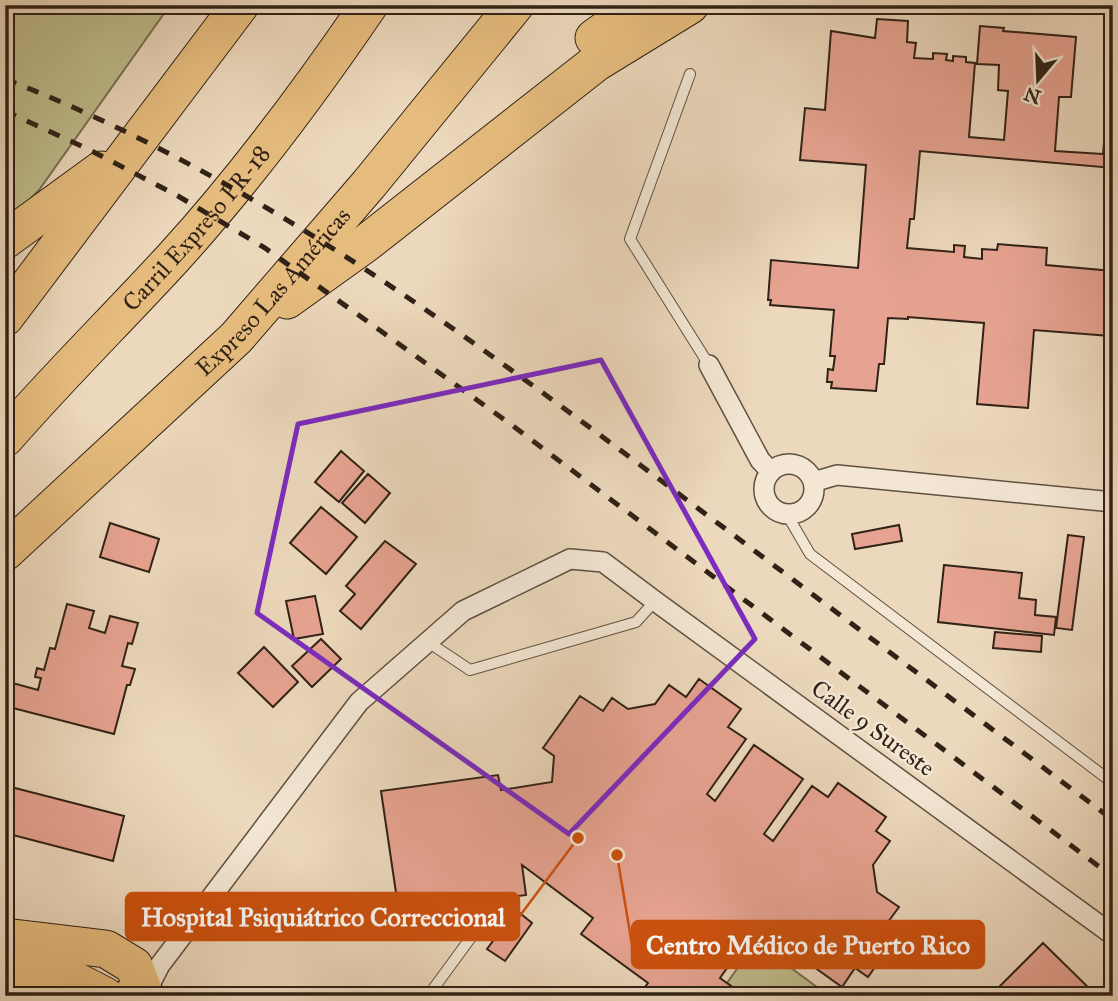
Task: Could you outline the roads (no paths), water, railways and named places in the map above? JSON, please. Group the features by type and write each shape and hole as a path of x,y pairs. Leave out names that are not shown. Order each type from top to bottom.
{"highway":[{"path":"5,317 240,5"},
{"name":"Carril Expreso PR-18","path":"5,438 174,257 267,145 369,5"},
{"name":"Expreso Las Américas","path":"5,552 236,338 369,184 515,5"},
{"path":"365,244 550,69 639,5"},
{"path":"236,338 365,244 597,62 690,5"},
{"path":"5,240 133,147"},
{"path":"5,937 106,948 134,966 145,996 131,996"},
{"path":"5,972 66,976 105,996"}],"street":[{"path":"709,365 760,460 771,472"},
{"path":"786,464 805,469 813,482 814,496 802,511 789,514 774,509 767,502 765,482 771,472 786,464"},
{"path":"813,482 837,475 1113,502"},
{"name":"Calle 9 Sureste","path":"428,642 463,611 570,559 603,562 1113,934"},
{"path":"145,996 160,965 359,702 428,642"}],"lane":[{"path":"690,74 630,239 709,365"},
{"path":"789,514 810,554 1113,783"},
{"path":"428,642 470,670 636,622 655,601"},
{"path":"428,996 483,921"}],"railway":[{"path":"5,79 95,117 182,160 267,208 431,313 589,427 1113,820"},
{"path":"5,111 88,149 178,196 265,248 509,423 1113,877"}],"place":[{"name":"Hospital Psiquiátrico Correccional","path":"578,838"},
{"name":"Centro Médico de Puerto Rico","path":"617,855"}]}
